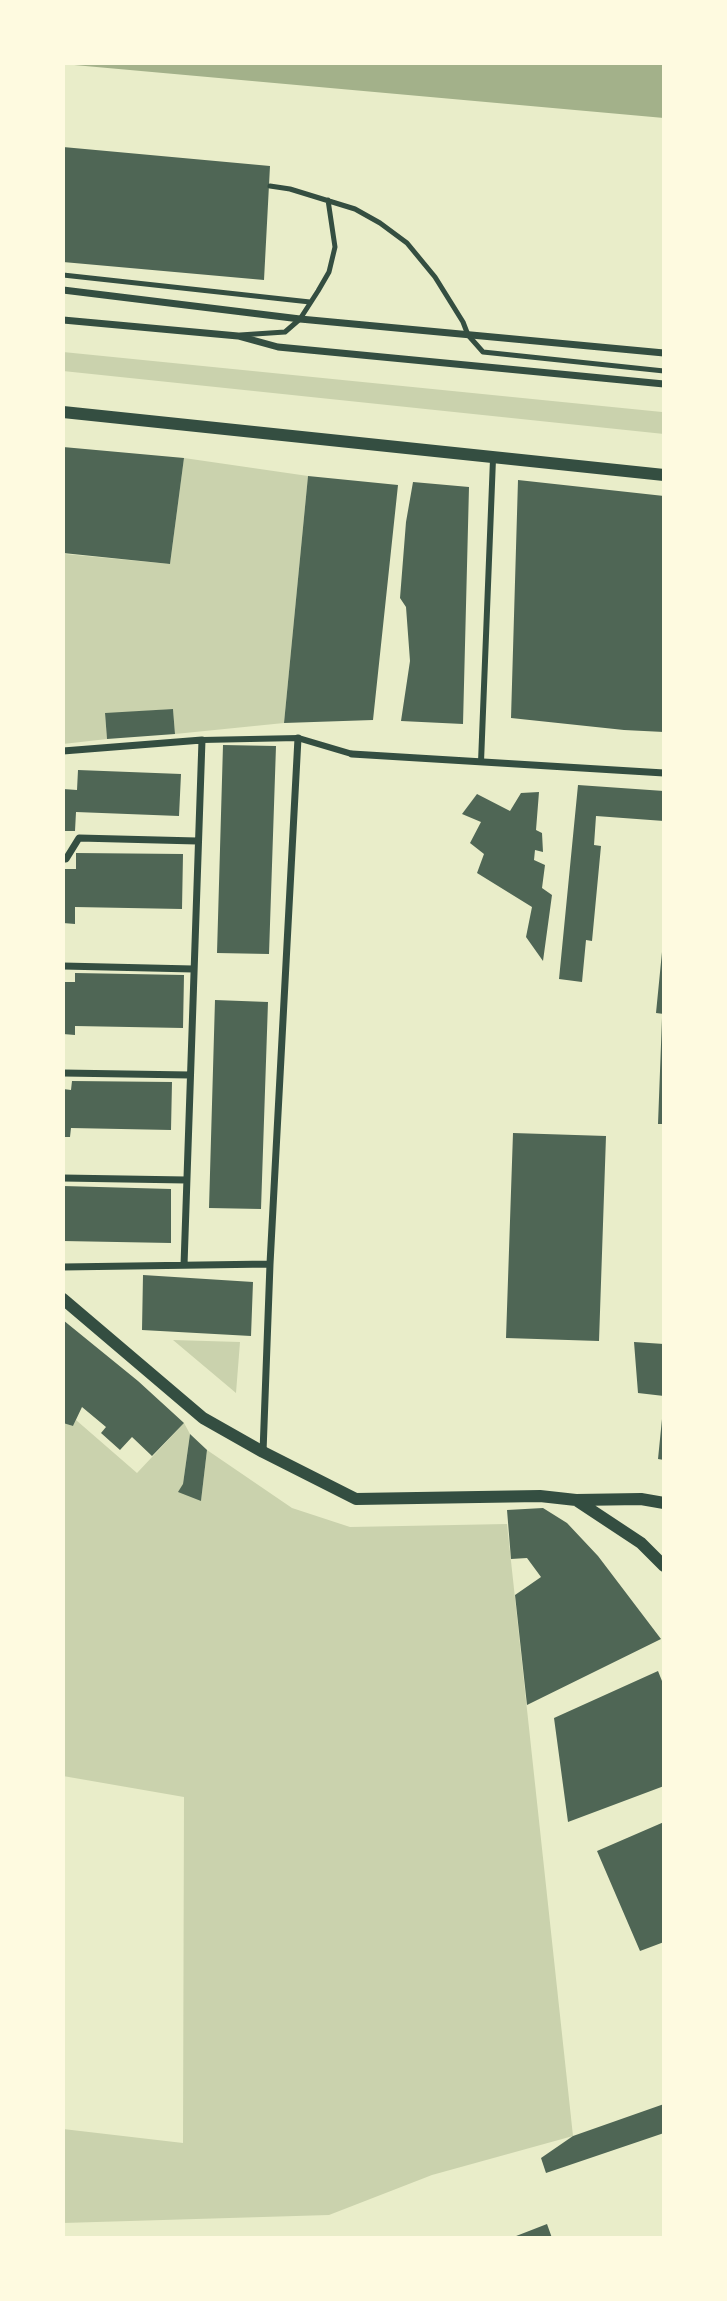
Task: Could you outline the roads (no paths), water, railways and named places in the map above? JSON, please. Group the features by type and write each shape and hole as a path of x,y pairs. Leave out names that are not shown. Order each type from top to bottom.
{"street":[{"path":"63,290 300,319 664,353"},
{"path":"63,320 237,335 278,347 664,384"},
{"path":"63,412 664,475"},
{"path":"481,762 493,459"},
{"path":"63,751 202,740 298,738 352,754 664,773"},
{"path":"262,1452 298,738"},
{"path":"184,1265 202,740"},
{"path":"63,859 66,859 79,838 197,841"},
{"path":"63,966 193,969"},
{"path":"63,1073 190,1075"},
{"path":"63,1178 186,1180"},
{"path":"63,1267 270,1264"},
{"path":"63,1299 203,1418 262,1452 356,1499 540,1496 576,1500 641,1499 664,1503"},
{"path":"576,1500 641,1543 664,1566"}],"lane":[{"path":"270,186 355,209 407,243 435,277 468,335 483,352 664,371"},
{"path":"237,335 285,332 300,319 329,272 335,247 328,201"},
{"path":"63,275 310,302"}]}
